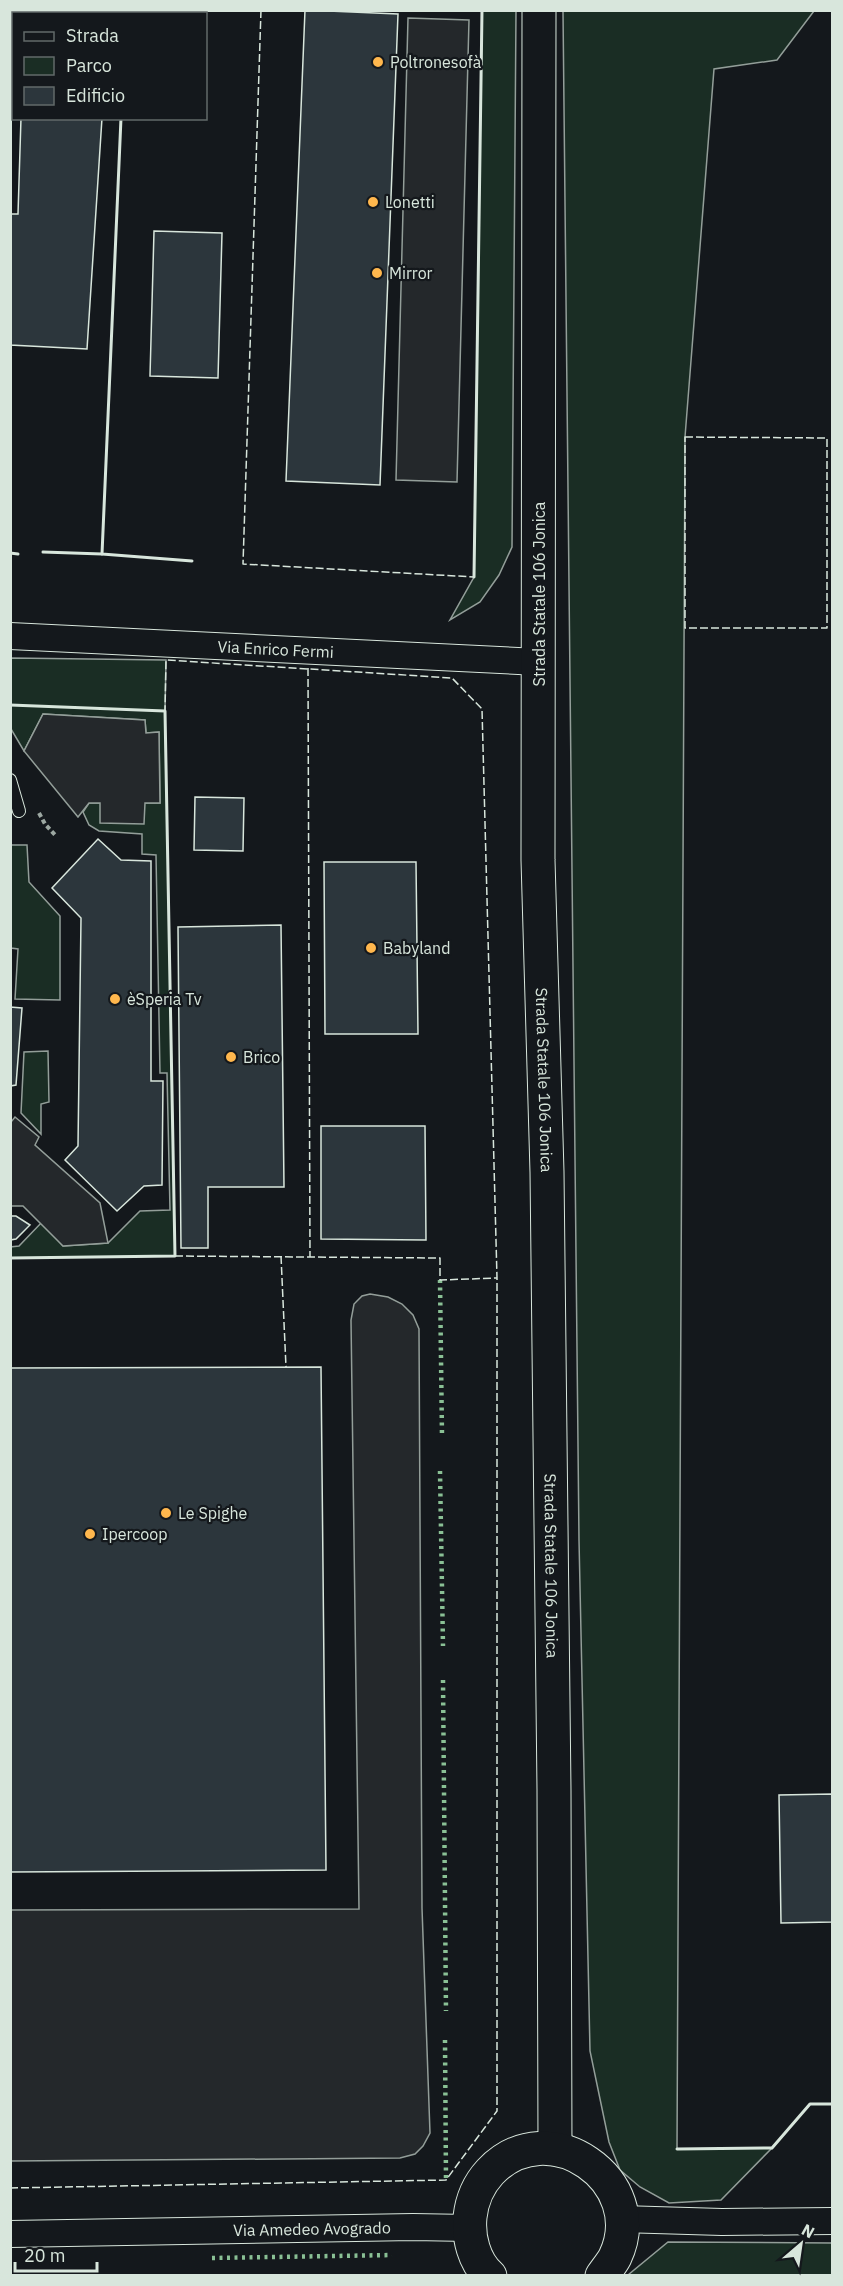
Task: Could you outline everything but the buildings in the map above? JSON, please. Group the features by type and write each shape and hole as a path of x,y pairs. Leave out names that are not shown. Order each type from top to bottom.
{"main road":[{"name":"Strada Statale 106 Jonica","path":"539,10 538,860 547,1172 554,1754 555,2150"},
{"path":"490,2276 474,2252 469,2228 471,2204 481,2182 498,2164 519,2152 543,2148 567,2151 590,2162 609,2181 620,2205 622,2231 615,2257 602,2276"}],"street":[{"name":"Via Enrico Fermi","path":"10,636 539,662"},
{"path":"621,2219 722,2223 832,2221"},
{"name":"Via Amedeo Avogrado","path":"10,2234 469,2228"}],"lane":[{"path":"10,780 19,810"}],"path":[{"path":"45,824 56,836"}],"green space":[{"path":"482,11 516,11 512,547 499,575 480,602 450,620 474,577"},
{"path":"563,11 814,11 777,60 714,69 685,437 677,2149 772,2148 721,2200 669,2203 640,2187 620,2170 609,2142 590,2051 579,1540"},
{"path":"11,658 166,660 175,1256 11,1258 10,1247 19,1246 42,1222 63,1246 108,1243 140,1211 170,1210 167,1073 160,1073 156,855 142,854 142,834 99,831 89,825 83,812 89,803 160,803 159,732 146,733 145,720 43,714 24,751 11,729"},
{"path":"11,845 27,845 29,882 60,916 60,1000 15,999 18,949 11,948"},
{"path":"48,1051 49,1102 41,1104 41,1134 21,1113 24,1052"},
{"path":"668,2242 832,2243 832,2275 628,2275"}],"shaded area":[{"path":"408,18 469,20 457,482 396,480"},
{"path":"43,714 145,720 146,733 159,732 160,803 145,803 144,824 100,823 100,803 89,803 78,817 24,751"},
{"path":"15,1117 39,1137 35,1145 100,1203 108,1243 63,1246 23,1206 11,1206 11,1122"},
{"path":"370,1294 388,1297 402,1304 413,1315 419,1329 422,1908 430,2133 423,2146 415,2154 400,2158 11,2161 11,1910 359,1909 351,1320 354,1304 362,1296"}],"hedge":[{"path":"440,1280 442,1436"},
{"path":"440,1471 443,1646"},
{"path":"443,1680 446,2011"},
{"path":"445,2040 446,2180"},
{"path":"212,2258 392,2255"}],"fence":[{"path":"261,10 243,564 474,577"},
{"path":"685,437 827,438 827,628 685,628 685,437"},
{"path":"10,2188 446,2180 497,2111 497,1278 482,709 452,678 166,660 165,711"},
{"path":"308,668 310,1257"},
{"path":"175,1256 440,1258 440,1280 497,1278"},
{"path":"281,1256 286,1367"}],"wall":[{"path":"474,577 482,10"},
{"path":"121,120 102,554 192,561"},
{"path":"43,552 102,554"},
{"path":"10,553 18,554"},
{"path":"10,705 165,711 175,1256 10,1258"},
{"path":"677,2149 772,2148 810,2104 832,2104"}],"place":[{"name":"Poltronesofà","path":"378,62"},
{"name":"Lonetti","path":"373,202"},
{"name":"Mirror","path":"377,273"},
{"name":"Babyland","path":"371,948"},
{"name":"èSperia Tv","path":"115,999"},
{"name":"Brico","path":"231,1057"},
{"name":"Le Spighe","path":"166,1513"},
{"name":"Ipercoop","path":"90,1534"}]}
